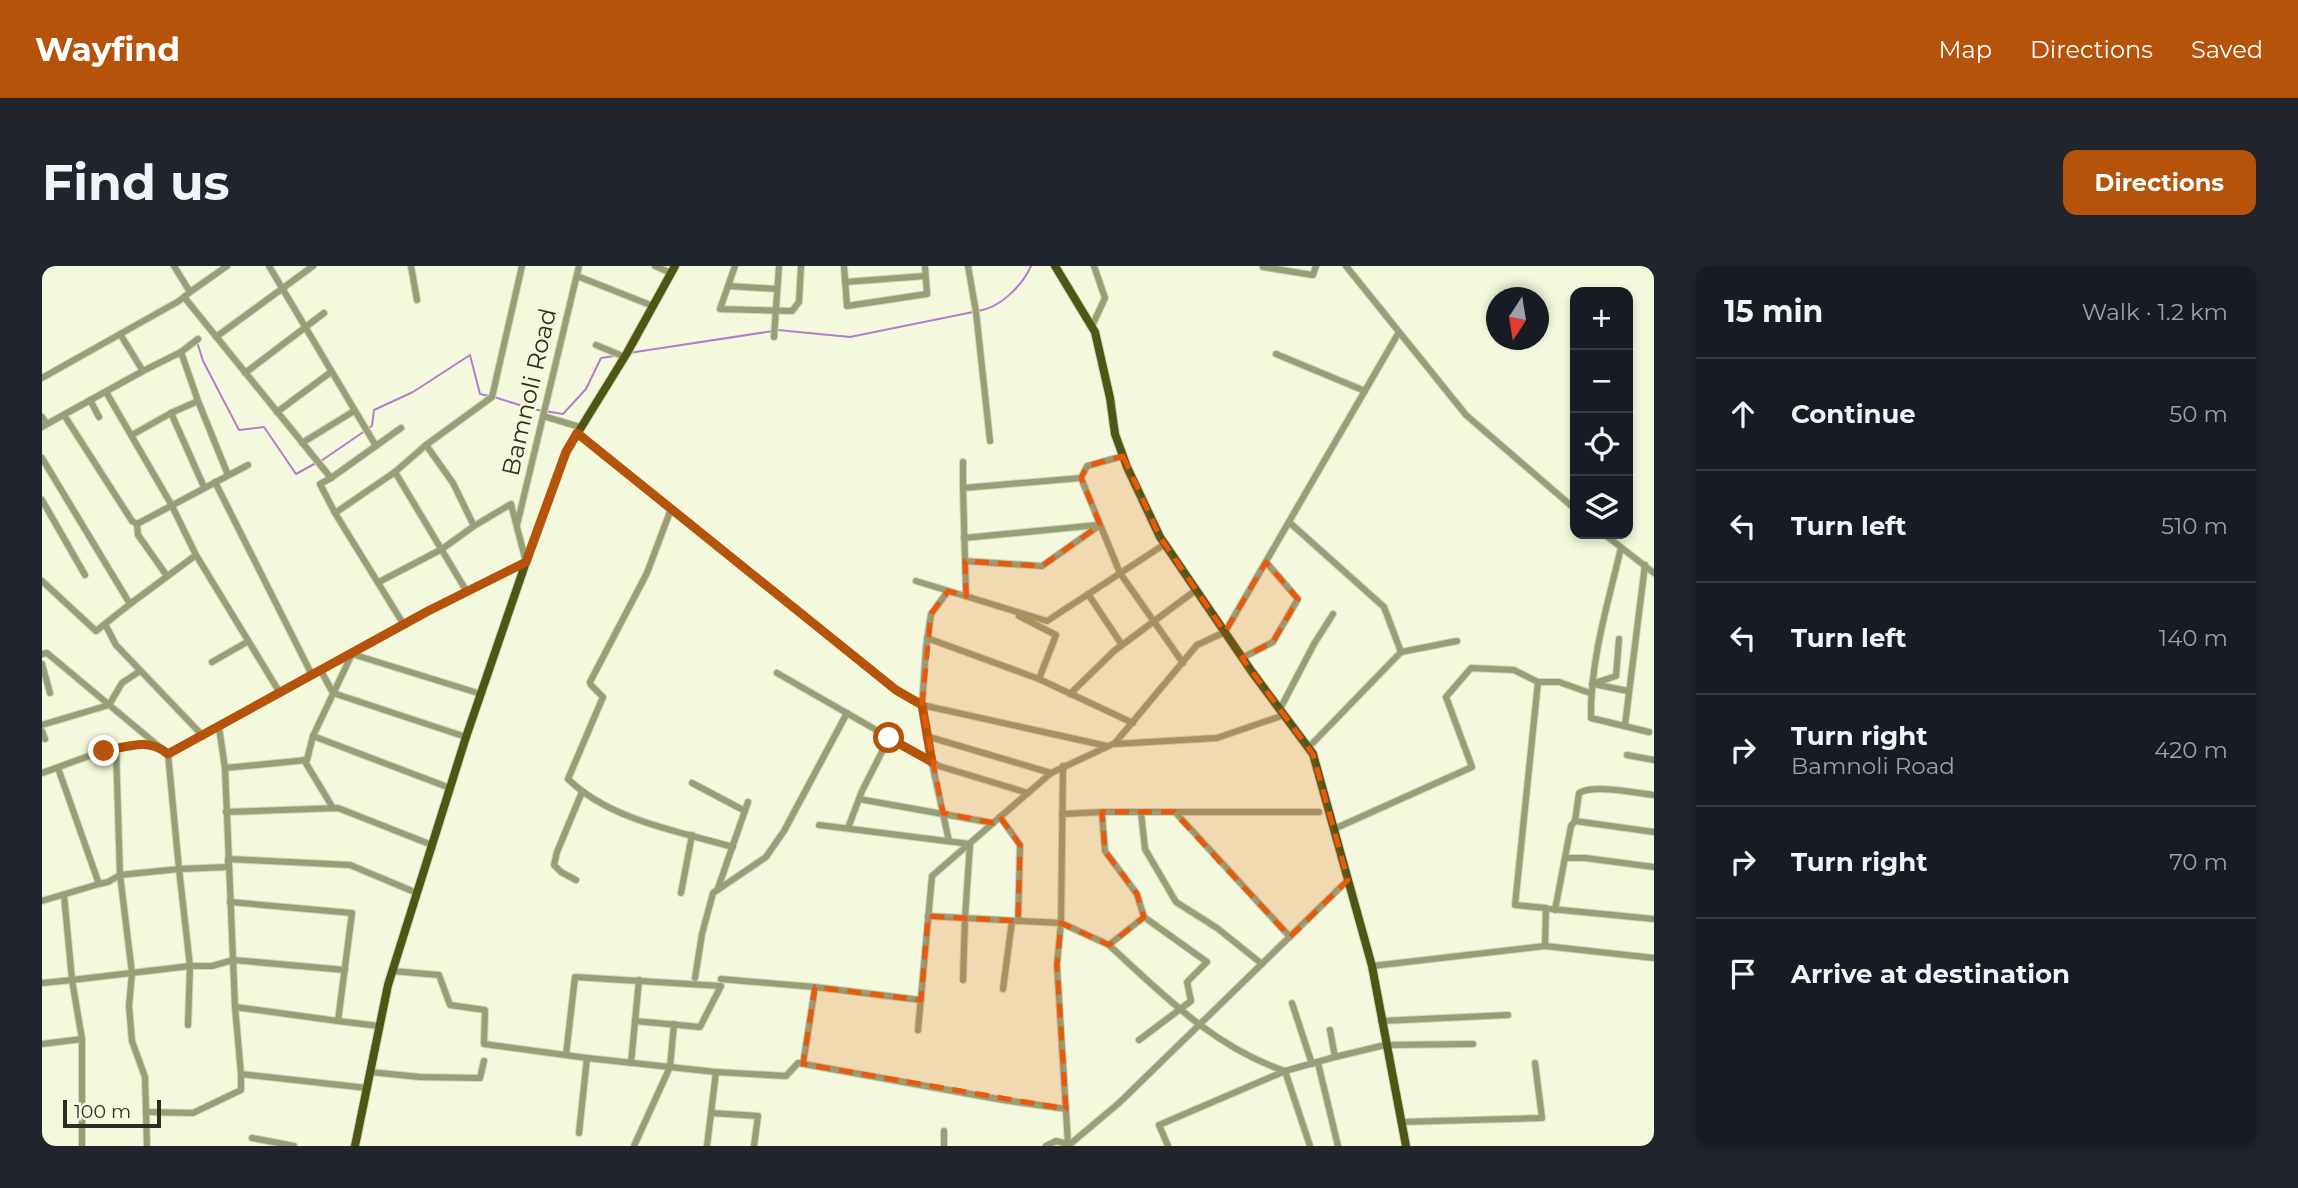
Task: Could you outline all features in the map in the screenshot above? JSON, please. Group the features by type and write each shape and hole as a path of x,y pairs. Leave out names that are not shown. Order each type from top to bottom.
{"main road":[{"path":"1055,266 1092,326 1110,398 1115,434 1165,544 1242,658 1313,754 1372,966 1406,1146"},
{"path":"355,1146 392,971 466,737 526,562 566,452 625,357 673,270"}],"street":[{"path":"174,266 190,292"},
{"path":"42,378 184,297 226,266"},
{"path":"269,266 376,446"},
{"path":"216,337 313,266"},
{"path":"411,266 417,300"},
{"path":"335,513 395,472 426,445 492,397 522,266"},
{"name":"Bamnoli Road","path":"517,527 579,266"},
{"path":"655,266 673,270"},
{"path":"735,266 720,309 792,311 799,302 801,266"},
{"path":"774,337 779,266"},
{"path":"844,266 847,306 927,294 925,266"},
{"path":"968,266 976,312 990,441"},
{"path":"1092,326 1105,298 1094,266"},
{"path":"1262,267 1313,275 1316,266"},
{"path":"1346,266 1466,415 1570,505"},
{"path":"577,276 653,306"},
{"path":"845,282 926,276"},
{"path":"728,286 777,289"},
{"path":"184,297 331,478"},
{"path":"245,373 324,313"},
{"path":"918,1030 932,876 1051,773 1111,745 1133,723 1198,645 1225,632 1399,332"},
{"path":"120,334 143,371"},
{"path":"42,417 44,426 181,352 198,339"},
{"path":"596,345 625,357"},
{"path":"181,352 228,475"},
{"path":"1276,354 1365,391"},
{"path":"277,412 331,372"},
{"path":"106,391 171,504 196,555 280,693"},
{"path":"90,400 99,418"},
{"path":"132,435 198,401"},
{"path":"302,443 354,411"},
{"path":"172,413 204,488"},
{"path":"64,415 131,521 136,524 138,535 167,576"},
{"path":"543,416 578,430 671,509 896,690 922,705 1111,745 1217,738 1282,712 1314,643 1333,614"},
{"path":"401,428 320,484 404,625"},
{"path":"426,445 453,483 474,526"},
{"path":"1123,456 1087,466 1081,478 1120,573 1183,663"},
{"path":"42,458 130,604"},
{"path":"963,461 966,596"},
{"path":"136,524 248,465"},
{"path":"395,472 467,592"},
{"path":"962,488 1081,478"},
{"path":"215,482 312,675"},
{"path":"42,500 85,575"},
{"path":"168,754 404,625 526,562 511,504 442,549 379,583"},
{"path":"671,509 647,573 590,682 603,697 568,779 582,792 639,821 733,847"},
{"path":"1289,522 1384,607 1401,652"},
{"path":"964,538 1100,525"},
{"path":"965,561 1042,566 1100,525"},
{"path":"1610,539 1654,573"},
{"path":"916,581 1047,621 1165,544"},
{"path":"1621,548 1590,693 1591,718 1649,732"},
{"path":"42,581 96,631 196,555"},
{"path":"1242,658 1273,642 1298,599 1266,562"},
{"path":"1625,725 1644,565"},
{"path":"1070,694 1122,645 1196,590"},
{"path":"948,591 931,614 922,705 926,736 949,841"},
{"path":"1088,594 1122,645"},
{"path":"1004,608 1056,635 1039,679"},
{"path":"105,624 116,645 202,736"},
{"path":"927,638 1039,679 1133,723"},
{"path":"1592,684 1616,676 1619,639"},
{"path":"1308,748 1401,652 1457,641"},
{"path":"212,662 247,642"},
{"path":"44,651 168,754 190,965 188,1025"},
{"path":"352,653 481,694"},
{"path":"225,768 307,760 313,736 352,653"},
{"path":"42,664 50,693"},
{"path":"1334,829 1472,767 1446,697 1471,668 1514,670 1538,682 1559,682 1590,693"},
{"path":"42,725 109,705 122,683 141,671"},
{"path":"321,671 333,693 466,737"},
{"path":"777,673 932,762 1028,793"},
{"path":"1538,682 1516,905 1654,919"},
{"path":"1592,684 1628,691"},
{"path":"695,978 702,934 713,893 766,857 784,831 847,713"},
{"path":"146,1111 193,1112 241,1090 225,768 219,727"},
{"path":"42,731 44,739"},
{"path":"313,736 450,788"},
{"path":"926,736 1051,773"},
{"path":"848,828 889,738"},
{"path":"42,773 116,749 147,743 159,746"},
{"path":"116,749 120,875 132,973 129,1006 132,1041 145,1077 147,1146"},
{"path":"1627,755 1654,760"},
{"path":"304,760 333,808"},
{"path":"1063,766 1061,923 1057,965 1068,1145"},
{"path":"58,768 99,884"},
{"path":"692,783 745,811"},
{"path":"1555,910 1571,826 1575,821 1576,799 1582,790 1654,795"},
{"path":"576,880 561,872 554,864 582,792"},
{"path":"859,799 993,823"},
{"path":"718,888 748,802"},
{"path":"226,812 338,808 432,845"},
{"path":"1102,812 1105,851 1137,894 1144,917 1206,962 1187,982 1191,1001 1139,1040"},
{"path":"1141,812 1145,849 1176,902 1217,928 1262,964"},
{"path":"1174,812 1290,937"},
{"path":"1062,814 1319,812"},
{"path":"1000,817 1020,845 1015,921 1003,989"},
{"path":"1575,821 1654,832"},
{"path":"819,825 970,844"},
{"path":"681,893 692,835"},
{"path":"963,980 970,844"},
{"path":"1565,858 1654,867"},
{"path":"42,901 108,882 120,875 228,867 228,859"},
{"path":"228,859 350,865 417,893"},
{"path":"1068,1145 1119,1103 1348,880"},
{"path":"64,895 72,980 82,1040 82,1146"},
{"path":"230,902 352,913 338,1021"},
{"path":"1545,946 1546,908"},
{"path":"928,916 1061,923 1109,944 1153,986 1216,1038 1259,1062 1285,1071"},
{"path":"1109,944 1144,917"},
{"path":"1372,966 1545,946 1654,958"},
{"path":"42,984 190,965 212,966 233,960 345,970"},
{"path":"392,971 439,975 450,1004 485,1010 484,1044 716,1072 786,1076 798,1063 803,1063 1066,1109"},
{"path":"566,1055 575,976 720,986 700,1027 635,1021"},
{"path":"721,979 920,1000"},
{"path":"631,1063 639,981"},
{"path":"803,1063 815,987"},
{"path":"1292,1003 1315,1063 1338,1146"},
{"path":"235,1007 379,1026"},
{"path":"1381,1021 1508,1015"},
{"path":"634,1146 670,1067 674,1024"},
{"path":"1330,1030 1335,1056"},
{"path":"42,1044 82,1040"},
{"path":"1168,1146 1159,1125 1285,1071 1385,1045 1473,1044"},
{"path":"579,1133 587,1058"},
{"path":"370,1072 420,1077 480,1078 484,1061"},
{"path":"1401,1122 1542,1118 1535,1063"},
{"path":"1285,1071 1310,1146"},
{"path":"707,1146 716,1072"},
{"path":"241,1074 367,1088"},
{"path":"711,1113 758,1116 754,1146"},
{"path":"944,1131 944,1146"},
{"path":"252,1138 294,1146"},
{"path":"1046,1146 1056,1141 1068,1145"}],"highlighted area":[{"path":"1123,456 1160,537 1225,632 1266,562 1298,599 1273,642 1242,658 1313,754 1348,880 1290,937 1174,812 1102,812 1105,851 1137,894 1144,917 1109,945 1061,923 1057,965 1066,1109 803,1064 815,987 921,1000 928,916 1018,921 1020,845 1000,817 993,823 943,813 922,705 931,614 948,591 966,596 965,561 1042,566 1100,525 1081,478 1087,466"}],"waterway":[{"path":"978,311 1002,301 1022,281 1031,266"},
{"path":"778,330 850,337 973,312"},
{"path":"629,353 773,331"},
{"path":"198,345 203,361 239,430 264,427 296,474 316,463"},
{"path":"321,461 372,426 374,410 413,392 470,355 480,394 489,396"},
{"path":"494,397 532,409 563,414 586,389 601,358 614,356"}],"route":[{"path":"104,751 147,743 159,746 168,754 428,611 526,562 566,452 577,433 896,690 922,705 932,762 889,738"}]}
